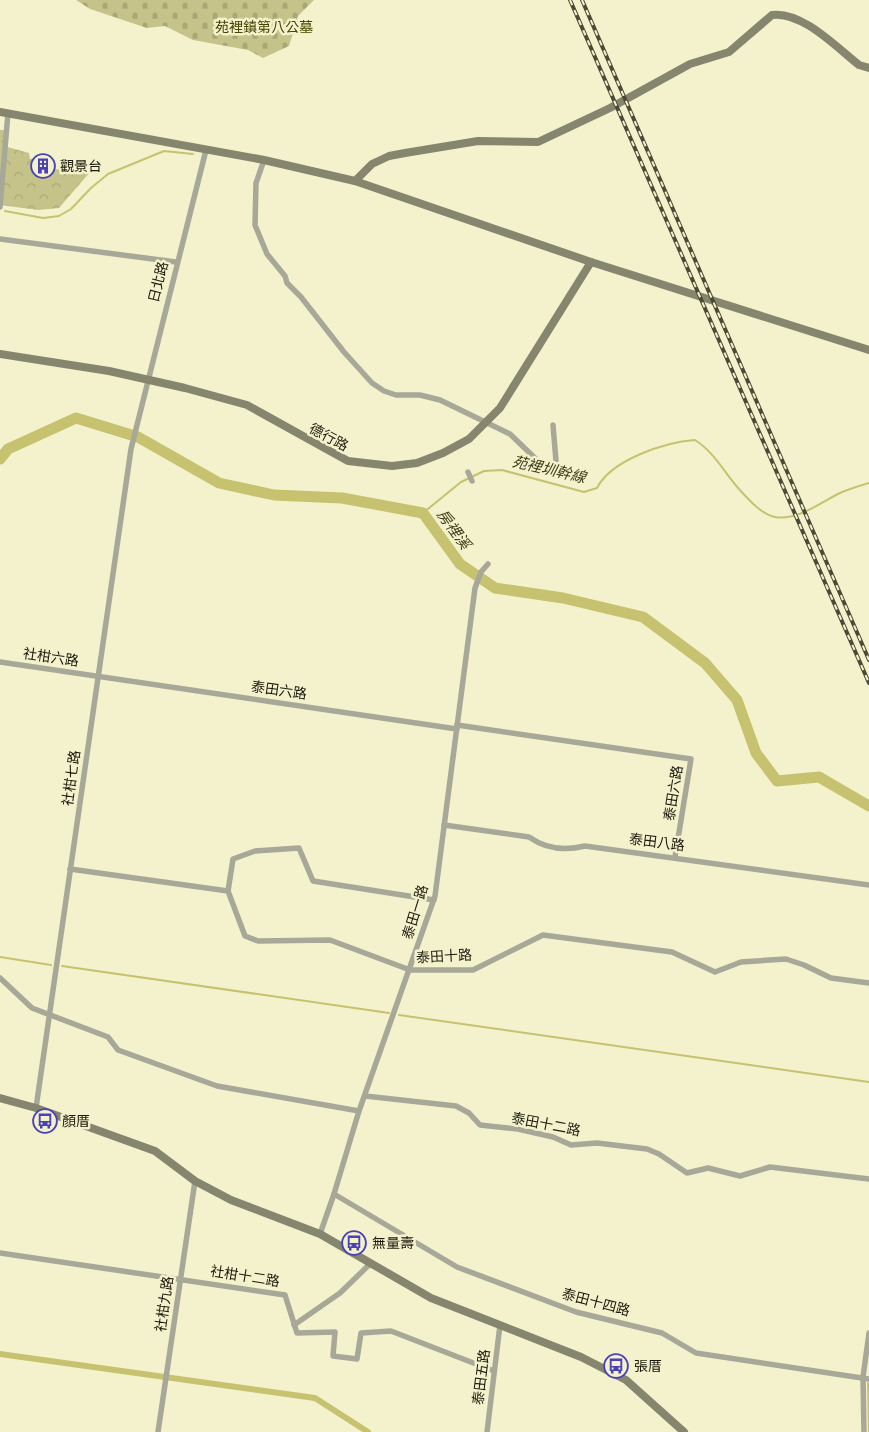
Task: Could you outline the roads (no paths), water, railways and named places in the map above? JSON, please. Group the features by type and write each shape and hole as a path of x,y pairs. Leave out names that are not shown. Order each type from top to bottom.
{"street":[{"path":"355,182 372,164 388,156 405,152 478,141 538,142 610,108 690,64 729,52 772,15 781,14 797,18 859,65 869,68"},
{"path":"0,206 4,113 264,160 355,182 590,262 869,350"},
{"name":"日北路","path":"131,452 176,262 206,150"},
{"path":"264,160 256,183 255,225 267,254 285,276 287,283 322,322 344,352 377,388 396,395 430,397 510,434 538,460 553,469 556,461 553,425"},
{"path":"0,239 176,262"},
{"name":"德行路","path":"0,354 109,371 247,405 348,461 392,466 417,463 443,453 468,439 500,408 590,262"},
{"name":"社柑七路","path":"36,1108 131,452"},
{"path":"468,472 472,481"},
{"name":"泰田一路","path":"320,1234 359,1111 366,1096 434,900 476,583 481,572 488,564"},
{"name":"社柑六路","path":"0,662 98,676"},
{"name":"泰田六路","path":"98,676 691,759 675,857"},
{"name":"泰田八路","path":"444,825 529,837 539,844 569,850 585,846 869,885"},
{"path":"70,868 228,890 233,859 255,851 299,848 313,881 434,900"},
{"name":"泰田十路","path":"228,890 245,936 258,941 330,940 410,970 473,970 543,934 672,952 715,972 741,962 786,959 831,978 869,983"},
{"path":"0,978 32,1008 108,1036 118,1050 217,1086 359,1111"},
{"name":"泰田十二路","path":"366,1096 456,1106 469,1113 480,1126 518,1129 553,1137 571,1145 597,1143 647,1149 659,1154 687,1173 708,1168 740,1176 770,1167 869,1180"},
{"path":"0,1098 36,1108 155,1151 195,1180 231,1200 320,1234 431,1298 581,1357 626,1380 684,1432"},
{"name":"社柑九路","path":"158,1432 195,1180"},
{"name":"泰田十四路","path":"334,1194 457,1266 576,1312 662,1333 696,1353 866,1378"},
{"name":"社柑十二路","path":"0,1253 285,1295 294,1326"},
{"path":"371,1263 340,1293 294,1326 297,1334 335,1332 333,1356 357,1359 361,1333 391,1331 494,1372"},
{"name":"泰田五路","path":"487,1432 500,1325"},
{"path":"864,1432 869,1333"}],"waterway":[{"path":"5,211 43,218 59,216 71,209 91,188 108,174 164,151 193,154"},
{"name":"房裡溪","path":"0,459 8,449 76,418 138,437 219,483 274,495 342,498 423,513 460,564 495,588 563,598 643,617 705,663 737,700 756,753 777,781 819,777 869,806"},
{"name":"苑裡圳幹線","path":"423,513 461,482 484,471 502,470 584,492 597,488 614,469 640,454 669,444 695,440 713,456 750,501 770,516 784,517 801,514 840,493 869,483"},
{"path":"0,957 51,965"},
{"path":"62,966 389,1013"},
{"path":"399,1015 869,1082"},
{"path":"0,1354 315,1398 368,1432"},
{"path":"868,1383 869,1432"}],"railway":[{"path":"570,0 869,683"},
{"path":"582,0 869,660"}],"place":[{"name":"觀景台","path":"43,166"},
{"name":"顏厝","path":"45,1121"},
{"name":"無量壽","path":"354,1243"},
{"name":"張厝","path":"616,1366"}],"park label":[{"name":"苑裡鎮第八公墓","path":"264,27"}]}
